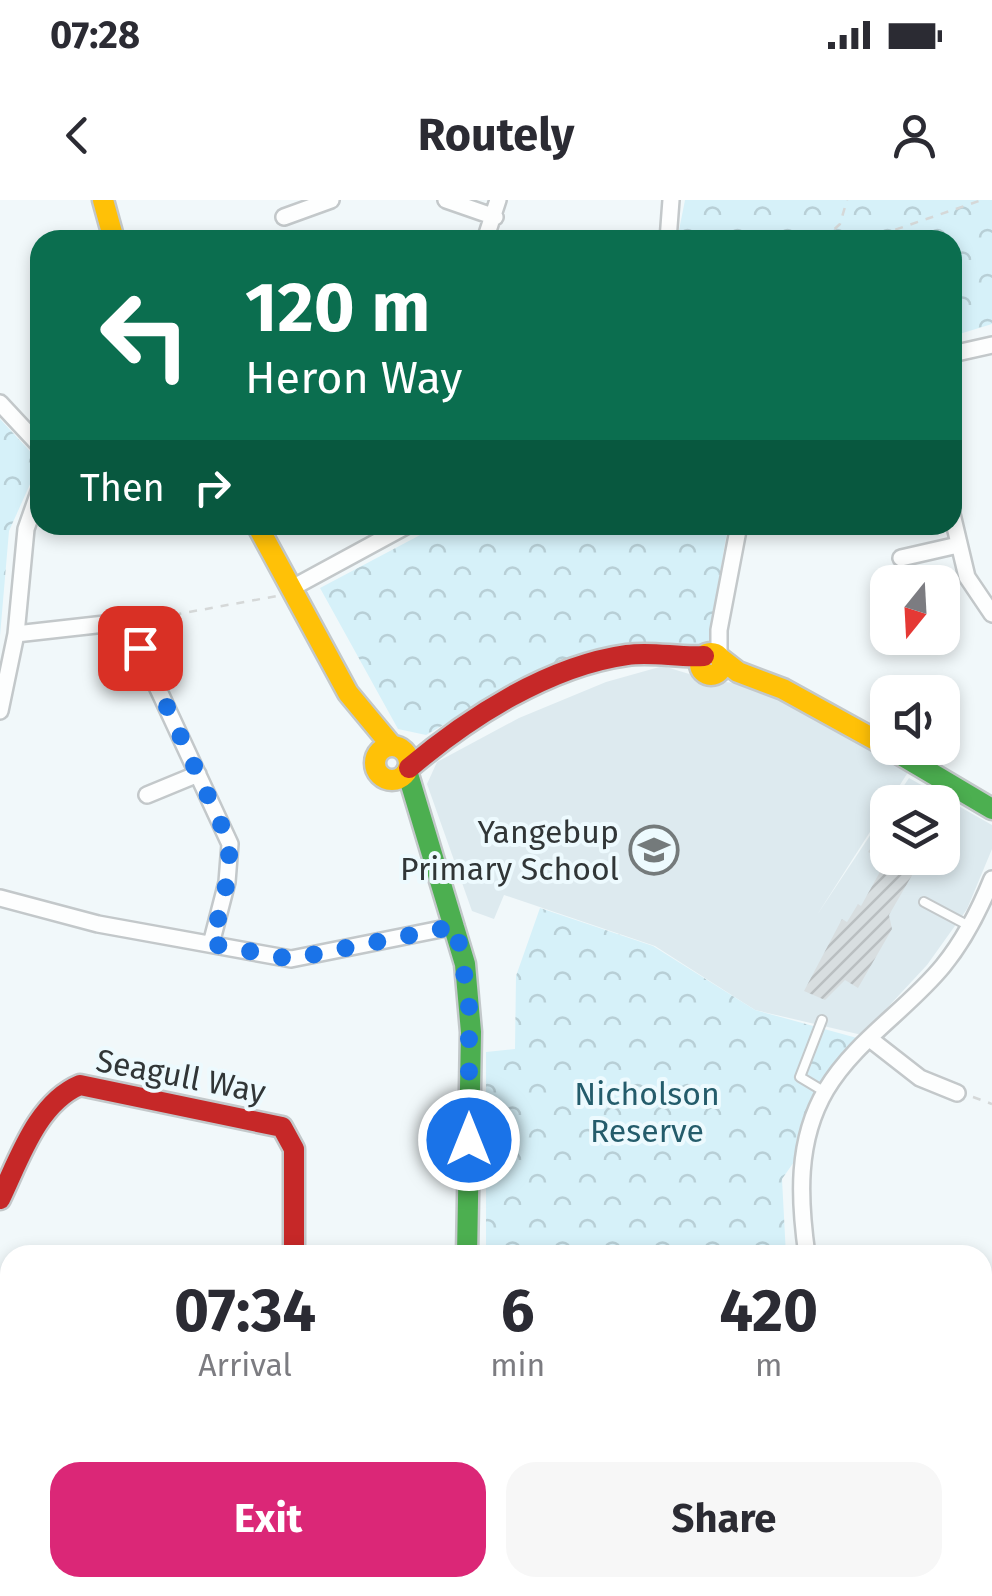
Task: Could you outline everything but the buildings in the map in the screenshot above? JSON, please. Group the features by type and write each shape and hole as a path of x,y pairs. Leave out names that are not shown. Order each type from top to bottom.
{"street":[{"path":"103,200 111,230"},
{"path":"284,216 331,200"},
{"path":"446,200 497,208"},
{"path":"668,230 670,200"},
{"path":"962,352 992,346"},
{"path":"0,404 30,436"},
{"path":"0,711 16,634 30,518"},
{"path":"263,535 348,692 396,762 456,926 465,964 471,1032 467,1245"},
{"path":"292,588 390,535"},
{"path":"711,662 738,535"},
{"path":"956,535 966,577 992,614"},
{"path":"901,558 958,546"},
{"path":"16,634 105,624 118,625 134,637 230,844 227,882 212,944"},
{"path":"396,762 513,700 613,658 711,662 783,689 870,737"},
{"path":"918,765 992,809"},
{"path":"146,794 198,774"},
{"path":"806,1245 800,1185 809,1131 825,1092 870,1039 942,968 970,927 992,879"},
{"path":"0,898 78,920 291,959 456,926"},
{"path":"870,1039 920,1078 956,1093"},
{"name":"Seagull Way","path":"0,1198 53,1100 61,1092 80,1085 282,1127 294,1149 294,1245"}],"lane":[{"path":"924,902 970,927"},
{"path":"822,1020 800,1077 825,1092"}],"path":[{"path":"834,230 840,224 847,200"},
{"path":"894,230 982,200"},
{"path":"134,637 151,618 274,598 292,588"},
{"path":"956,1093 992,1104"}],"shaded area":[{"name":"Yangebup Primary School","path":"663,666 709,680 758,686 870,744 870,765 912,766 900,785 870,785 870,832 817,915 870,836 870,875 960,875 960,807 992,825 992,849 967,909 927,965 862,1035 755,1010 655,946 504,895 494,919 472,911 427,784 437,762 519,718 606,682"}],"green space":[{"path":"685,200 992,200 992,324 962,333 962,230 679,230"},
{"path":"0,419 30,451 30,484 9,531 0,636"},
{"path":"420,535 726,535 707,652 634,646 532,674 426,735 398,729 320,588"},
{"name":"Nicholson Reserve","path":"540,908 653,946 755,1010 857,1038 816,1092 796,1159 782,1179 785,1245 486,1245 486,1052 515,1049 516,976"}],"traffic: fast":[{"path":"918,765 992,809"},
{"path":"407,771 465,964 471,1032 467,1245"}],"traffic: slow":[{"path":"103,200 111,230"},
{"path":"262,535 348,693 392,746"},
{"path":"711,653 719,656 722,664 719,672 711,675 703,672 700,664 703,656 711,653"},
{"path":"720,658 738,672 783,689 870,737"},
{"path":"392,746 404,751 409,763 404,775 392,780 380,775 375,763 380,751 392,746"}],"traffic: jam":[{"path":"409,768 483,713 568,670 636,654 704,656"},
{"path":"0,1199 41,1119 65,1093 80,1085 282,1127 294,1149 294,1245"}],"place":[{"name":"Yangebup Primary School","path":"654,850"}],"route":[{"path":"140,648 230,844 227,882 212,944 291,959 456,926 465,964 471,1032 469,1140"}]}
